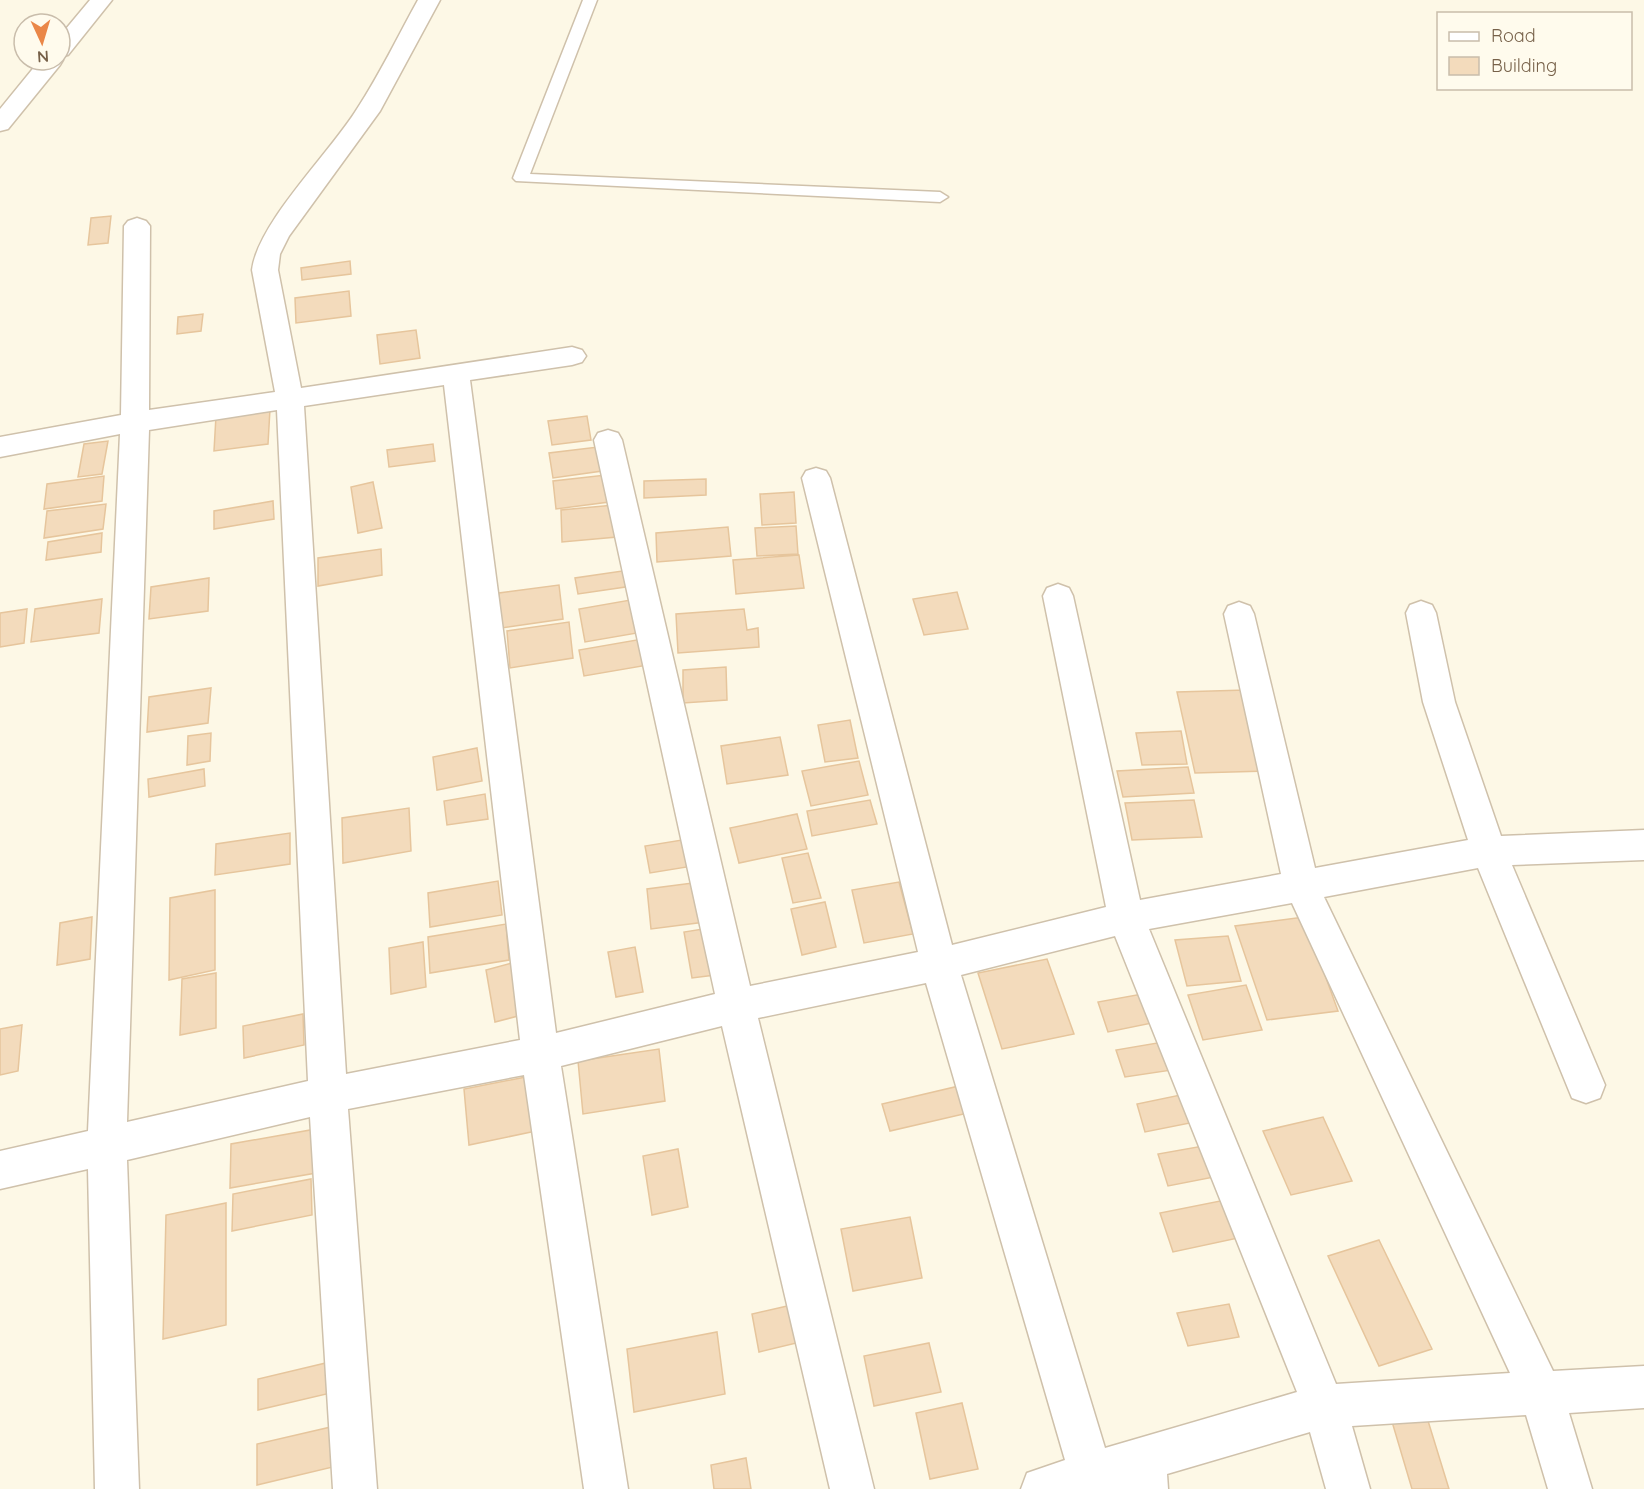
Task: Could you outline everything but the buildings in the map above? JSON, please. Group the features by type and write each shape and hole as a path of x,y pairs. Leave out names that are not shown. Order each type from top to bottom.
{"street":[{"path":"72,35 100,0"},
{"path":"355,1489 328,1095 290,400 265,270 267,254 278,235 368,111 429,0"},
{"path":"0,124 42,72"},
{"path":"117,1489 107,1148 135,422 137,226"},
{"path":"0,447 135,422 572,356"},
{"path":"456,374 540,1054 606,1489"},
{"path":"608,441 736,1006 852,1489"},
{"path":"816,478 939,964 1091,1474"},
{"path":"1058,597 1126,918 1324,1406 1348,1489"},
{"path":"1421,613 1439,702 1489,851 1586,1085"},
{"path":"1239,614 1301,885 1541,1392 1570,1489"},
{"path":"0,1170 107,1148 328,1095 540,1054 736,1006 939,964 1126,918 1489,851 1644,845"},
{"path":"1043,1489 1091,1474 1145,1474 1324,1406 1644,1387"}],"lane":[{"path":"590,0 521,178 940,197"}]}
